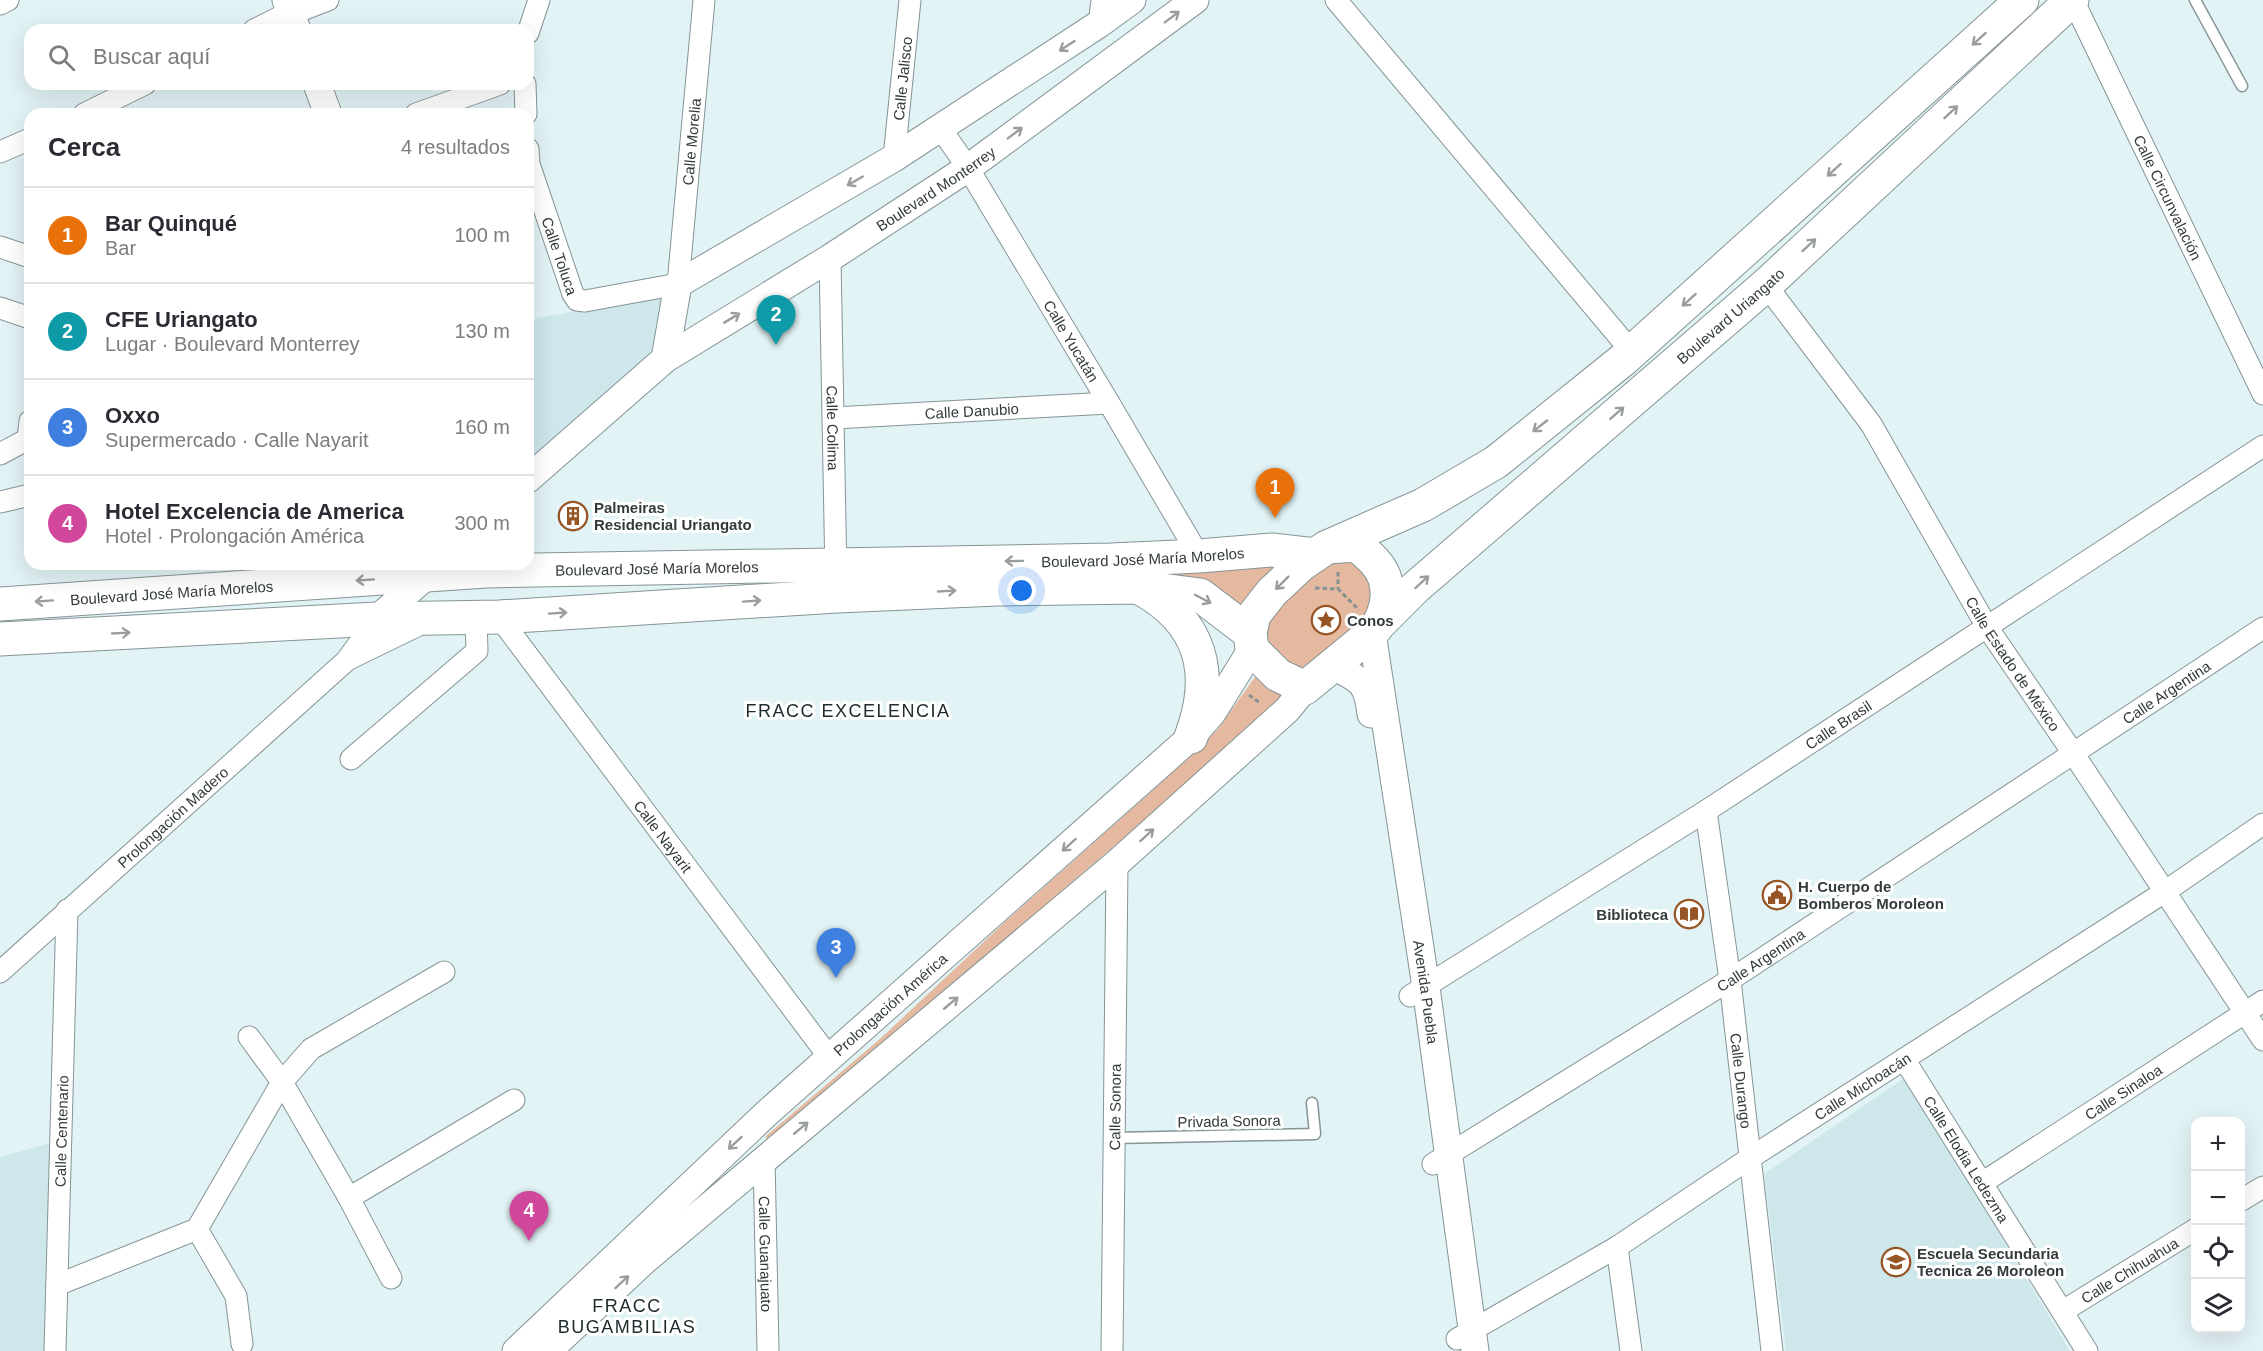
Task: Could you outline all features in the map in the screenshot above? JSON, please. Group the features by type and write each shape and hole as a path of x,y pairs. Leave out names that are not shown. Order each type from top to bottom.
{"main road":[{"path":"1376,628 1334,666 1305,688 1278,675 1251,641 1254,615 1302,564 1326,556 1423,505 1496,462 1632,352 2022,0"},
{"name":"Boulevard Uriangato","path":"1376,628 1416,587 1766,285 2072,0"},
{"name":"Boulevard José María Morelos","path":"0,639 377,619 488,617 836,580 1272,550 1326,556 1357,545 1377,563 1389,591 1376,628"},
{"path":"431,619 424,597 433,570"},
{"name":"Boulevard José María Morelos","path":"0,604 433,570"},
{"path":"486,570 502,585 505,601 488,617"},
{"name":"Boulevard José María Morelos","path":"534,570 836,580 998,589 1139,587 1200,595 1251,641"},
{"path":"1139,587 1172,610 1197,647 1204,684 1200,713 1191,737"}],"street":[{"path":"0,4 8,0"},
{"path":"268,24 328,0"},
{"path":"531,24 539,0"},
{"name":"Calle Morelia","path":"678,284 704,0"},
{"name":"Calle Jalisco","path":"894,159 910,0"},
{"path":"664,359 678,284 894,159 941,129 1100,12 1132,0"},
{"name":"Boulevard Monterrey","path":"534,475 664,359 830,258 968,168 1194,0"},
{"path":"1336,0 1632,352"},
{"name":"Calle Circunvalación","path":"2072,0 2263,394"},
{"path":"102,108 134,90"},
{"path":"319,90 326,108"},
{"path":"433,108 483,90"},
{"path":"525,90 526,108"},
{"name":"Calle Yucatán","path":"941,129 968,168 1199,556"},
{"path":"0,152 24,142"},
{"name":"Calle Toluca","path":"534,179 577,300 585,301 678,284"},
{"path":"0,247 24,255"},
{"name":"Calle Colima","path":"830,258 836,580"},
{"name":"Calle Estado de México","path":"1766,285 1871,424 1987,627 2166,891 2263,1040"},
{"path":"0,308 24,316"},
{"path":"672,316 677,328 688,335 704,335"},
{"name":"Calle Danubio","path":"834,418 1109,403"},
{"path":"0,453 24,441"},
{"name":"Calle Brasil","path":"1418,991 1706,811 2263,446"},
{"path":"0,501 24,496"},
{"path":"377,619 433,570"},
{"path":"351,759 477,651 488,617"},
{"name":"Calle Nayarit","path":"488,617 830,1057"},
{"name":"Prolongación Madero","path":"0,972 346,661 377,619"},
{"name":"Prolongación Madero","path":"346,661 431,619"},
{"name":"Avenida Puebla","path":"1376,628 1418,991 1466,1343"},
{"name":"Calle Argentina","path":"1440,1160 1730,980 2263,628"},
{"name":"Prolongación América","path":"516,1351 767,1113 1191,737 1212,713 1251,641"},
{"name":"Avenida Puebla","path":"1334,666 1360,681 1369,693 1418,991"},
{"path":"548,1351 644,1261 764,1158 1117,863 1278,717 1305,688"},
{"name":"Calle Durango","path":"1706,811 1730,980 1772,1351"},
{"name":"Calle Michoacán","path":"1466,1343 2166,891 2263,824"},
{"name":"Calle Sonora","path":"1112,1351 1117,863"},
{"name":"Calle Centenario","path":"56,1351 67,910"},
{"path":"57,1285 197,1229 282,1082 311,1049 444,972"},
{"name":"Calle Sinaloa","path":"1982,1183 2263,1001"},
{"path":"249,1037 282,1082 349,1198 391,1278"},
{"name":"Calle Elodia Ledezma","path":"1904,1059 2087,1351"},
{"path":"349,1198 514,1100"},
{"path":"764,1158 763,1135 767,1113"},
{"name":"Calle Guanajuato","path":"764,1158 768,1351"},
{"path":"2245,1198 2263,1187"},
{"path":"197,1229 236,1296 242,1344"},
{"name":"Calle Chihuahua","path":"2063,1311 2191,1232"},
{"path":"1617,1247 1631,1351"}],"lane":[{"path":"2195,0 2242,86"},
{"name":"Privada Sonora","path":"1114,1138 1315,1134 1312,1103"}],"path":[{"path":"1326,556 1338,588 1376,628"},
{"path":"1277,588 1338,588"},
{"path":"1231,681 1278,717"}],"shaded area":[{"path":"668,294 662,353 534,455 534,319"},
{"path":"1360,556 1385,590 1334,658 1300,670 1280,666 1265,636 1266,628 1280,606 1303,583 1332,561"},
{"path":"1272,564 1277,567 1243,606 1230,597 1172,575 1172,569"},
{"path":"1260,670 1290,695 767,1144 766,1136 881,1038 1008,919 1181,765 1217,730"},
{"name":"Escuela Secundaria Tecnica 26 Moroleon","path":"1906,1077 2070,1351 1786,1351 1764,1174"},
{"path":"51,1143 47,1351 0,1351 0,1157"}],"place":[{"name":"CFE Uriangato","path":"776,345"},
{"name":"Palmeiras Residencial Uriangato","path":"573,516"},
{"name":"Bar Quinqué","path":"1275,518"},
{"name":"Conos","path":"1326,620"},
{"name":"H. Cuerpo de Bomberos Moroleon","path":"1777,895"},
{"name":"Biblioteca","path":"1689,914"},
{"name":"Oxxo","path":"836,978"},
{"name":"Hotel Excelencia de America","path":"529,1241"},
{"name":"Escuela Secundaria Tecnica 26 Moroleon","path":"1896,1262"}],"district":[{"name":"FRACC EXCELENCIA","path":"848,711"},
{"name":"FRACC BUGAMBILIAS","path":"627,1316"}]}
